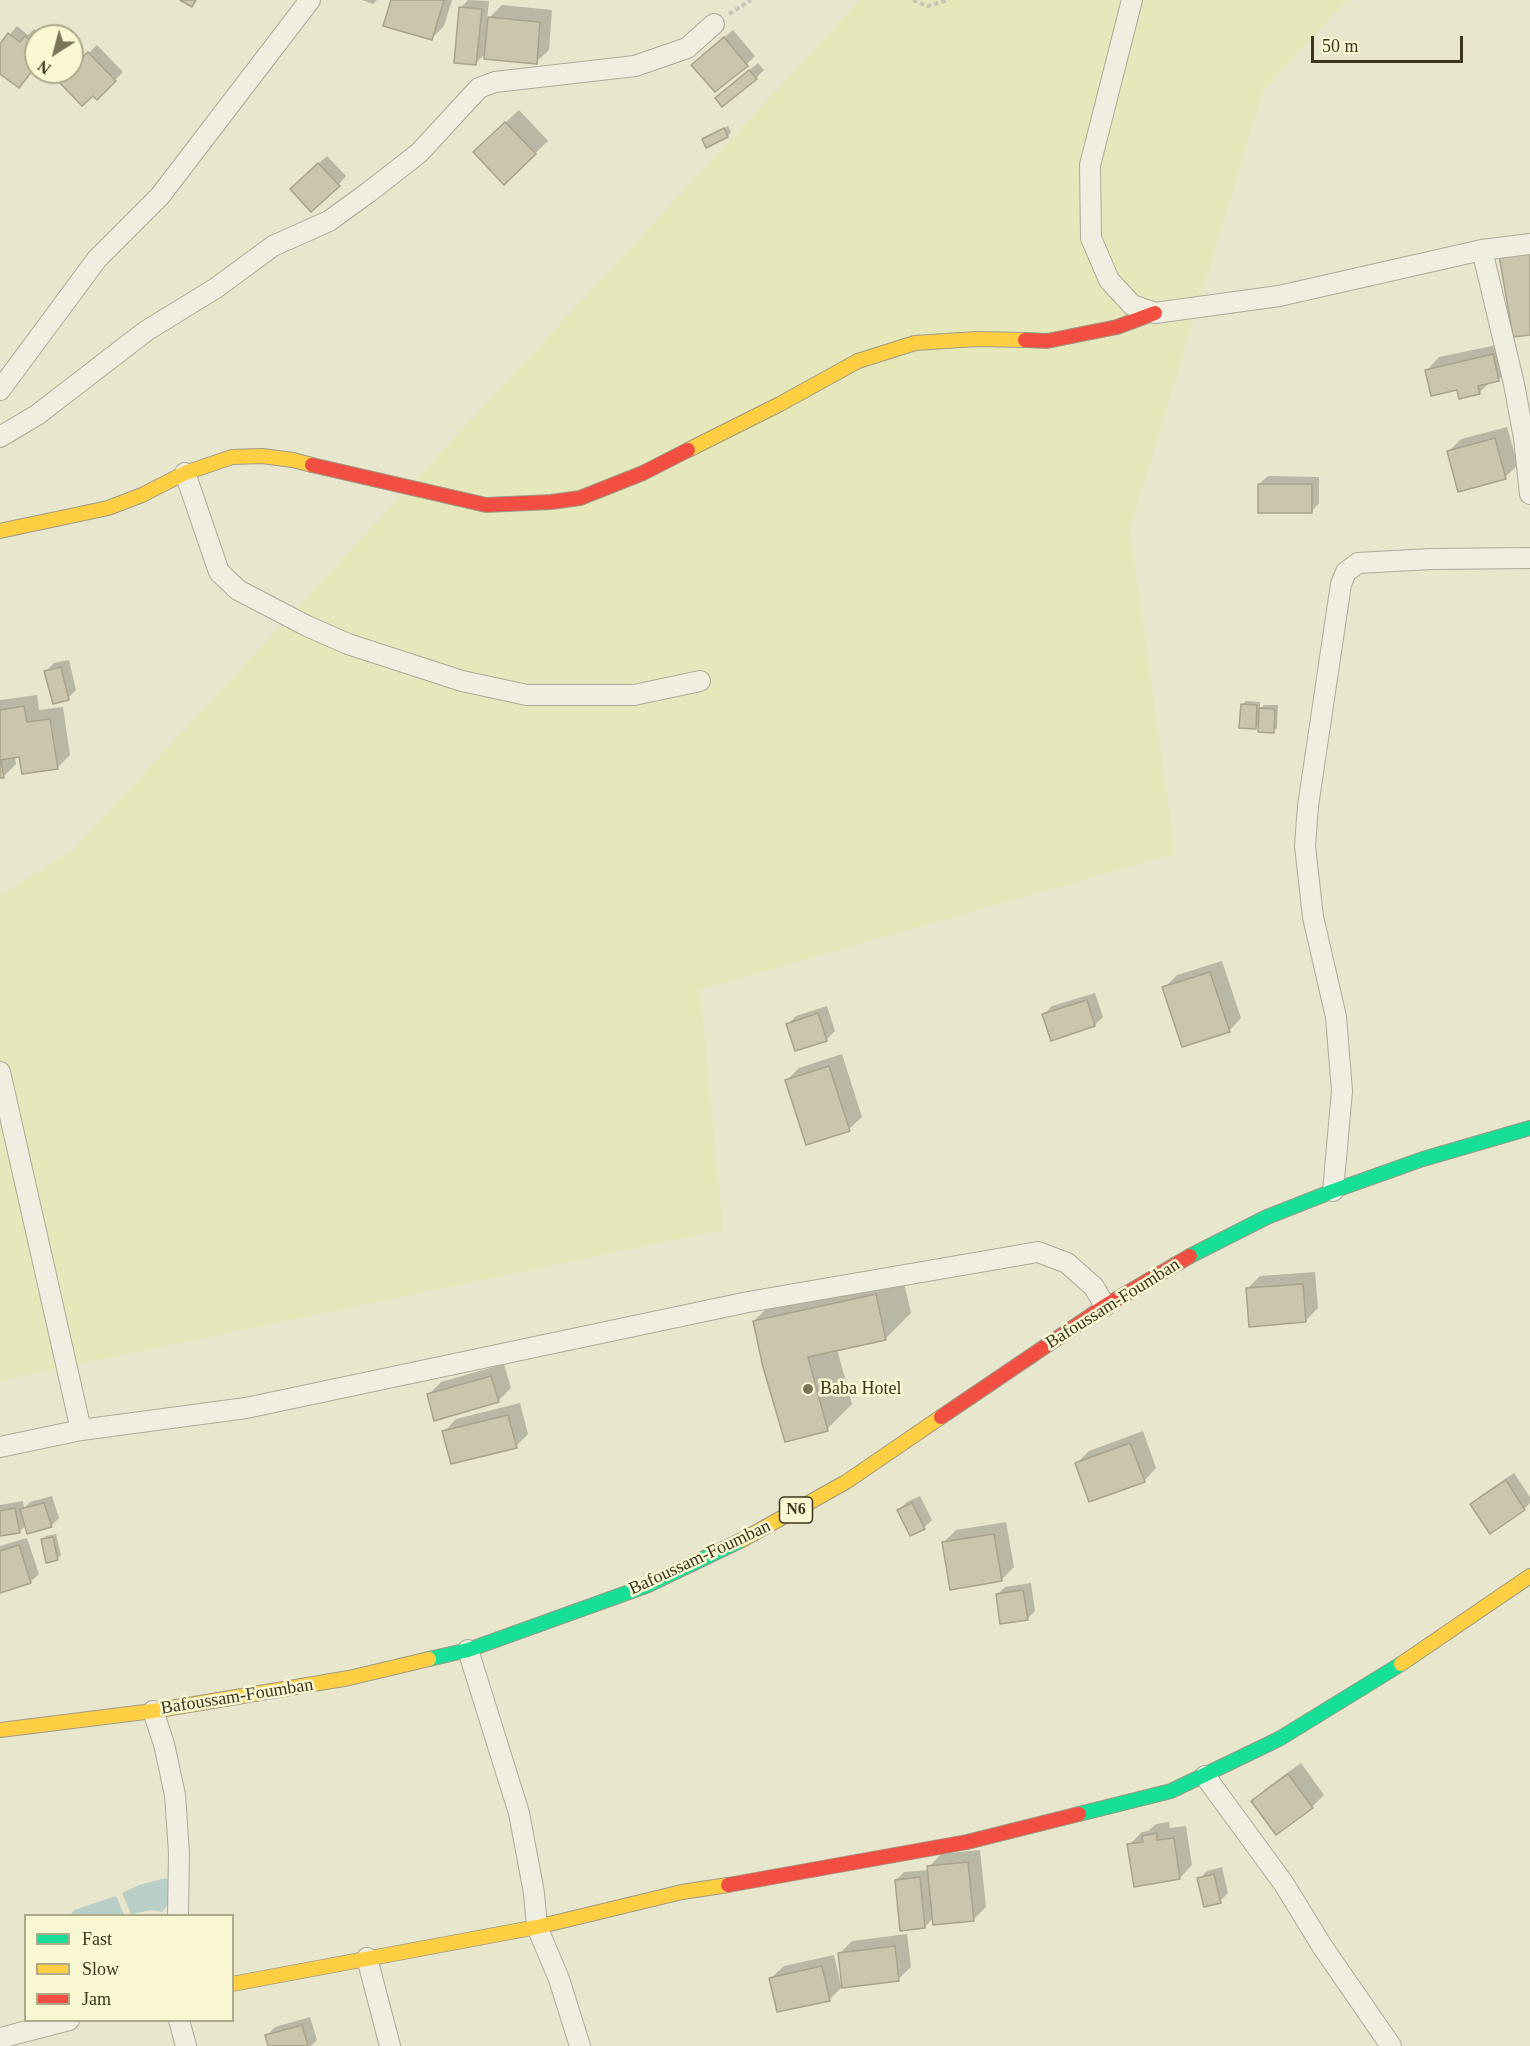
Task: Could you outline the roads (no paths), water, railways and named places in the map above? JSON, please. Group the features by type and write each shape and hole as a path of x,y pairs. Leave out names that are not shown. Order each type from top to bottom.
{"main road":[{"path":"0,531 108,508 142,495 185,473 232,457 262,456 293,460 486,505 551,502 580,498 674,459 700,442 780,404 858,361 915,344 977,339 1047,341 1117,327 1155,313"},
{"name":"Bafoussam-Foumban","path":"0,1730 153,1711 349,1678 468,1650 646,1586 741,1541 846,1482 1105,1306 1198,1251 1267,1217 1333,1191 1423,1159 1530,1128"},
{"path":"234,1984 537,1927 682,1892 753,1882 967,1842 1171,1791 1279,1739 1377,1680 1530,1576"}],"street":[{"path":"0,390 98,259 160,196 310,0"},
{"path":"1132,0 1090,165 1091,238 1109,280 1132,305 1155,313 1279,296 1482,250 1530,244"},
{"path":"0,437 37,415 146,331 216,288 273,246 329,221 419,153 479,88 495,82 634,66 687,48 714,24"},
{"path":"1482,250 1514,384 1524,438 1530,494"},
{"path":"185,473 219,572 238,590 307,626 348,644 462,681 527,695 634,696 700,681"},
{"path":"1333,1191 1342,1091 1336,1017 1313,917 1305,846 1308,806 1341,584 1346,572 1358,563 1431,559 1530,558"},
{"path":"0,1072 81,1430"},
{"path":"0,1447 81,1430 246,1408 748,1302 1038,1252 1067,1263 1094,1287 1105,1306"},
{"path":"468,1650 519,1813 534,1893 537,1927 559,1979 580,2046"},
{"path":"153,1711 164,1744 175,1795 179,1853 178,1914"},
{"path":"1205,1776 1284,1884 1322,1946 1390,2046"},
{"path":"367,1958 390,2046"},
{"path":"0,2038 61,2022"},
{"path":"180,2022 186,2046"}],"water":[{"path":"166,1878 171,1882 173,1899 162,1912 152,1910 131,1914 122,1893 139,1885"},
{"path":"116,1896 124,1914 71,1914 74,1910"}],"place":[{"name":"Baba Hotel","path":"808,1389"}]}
